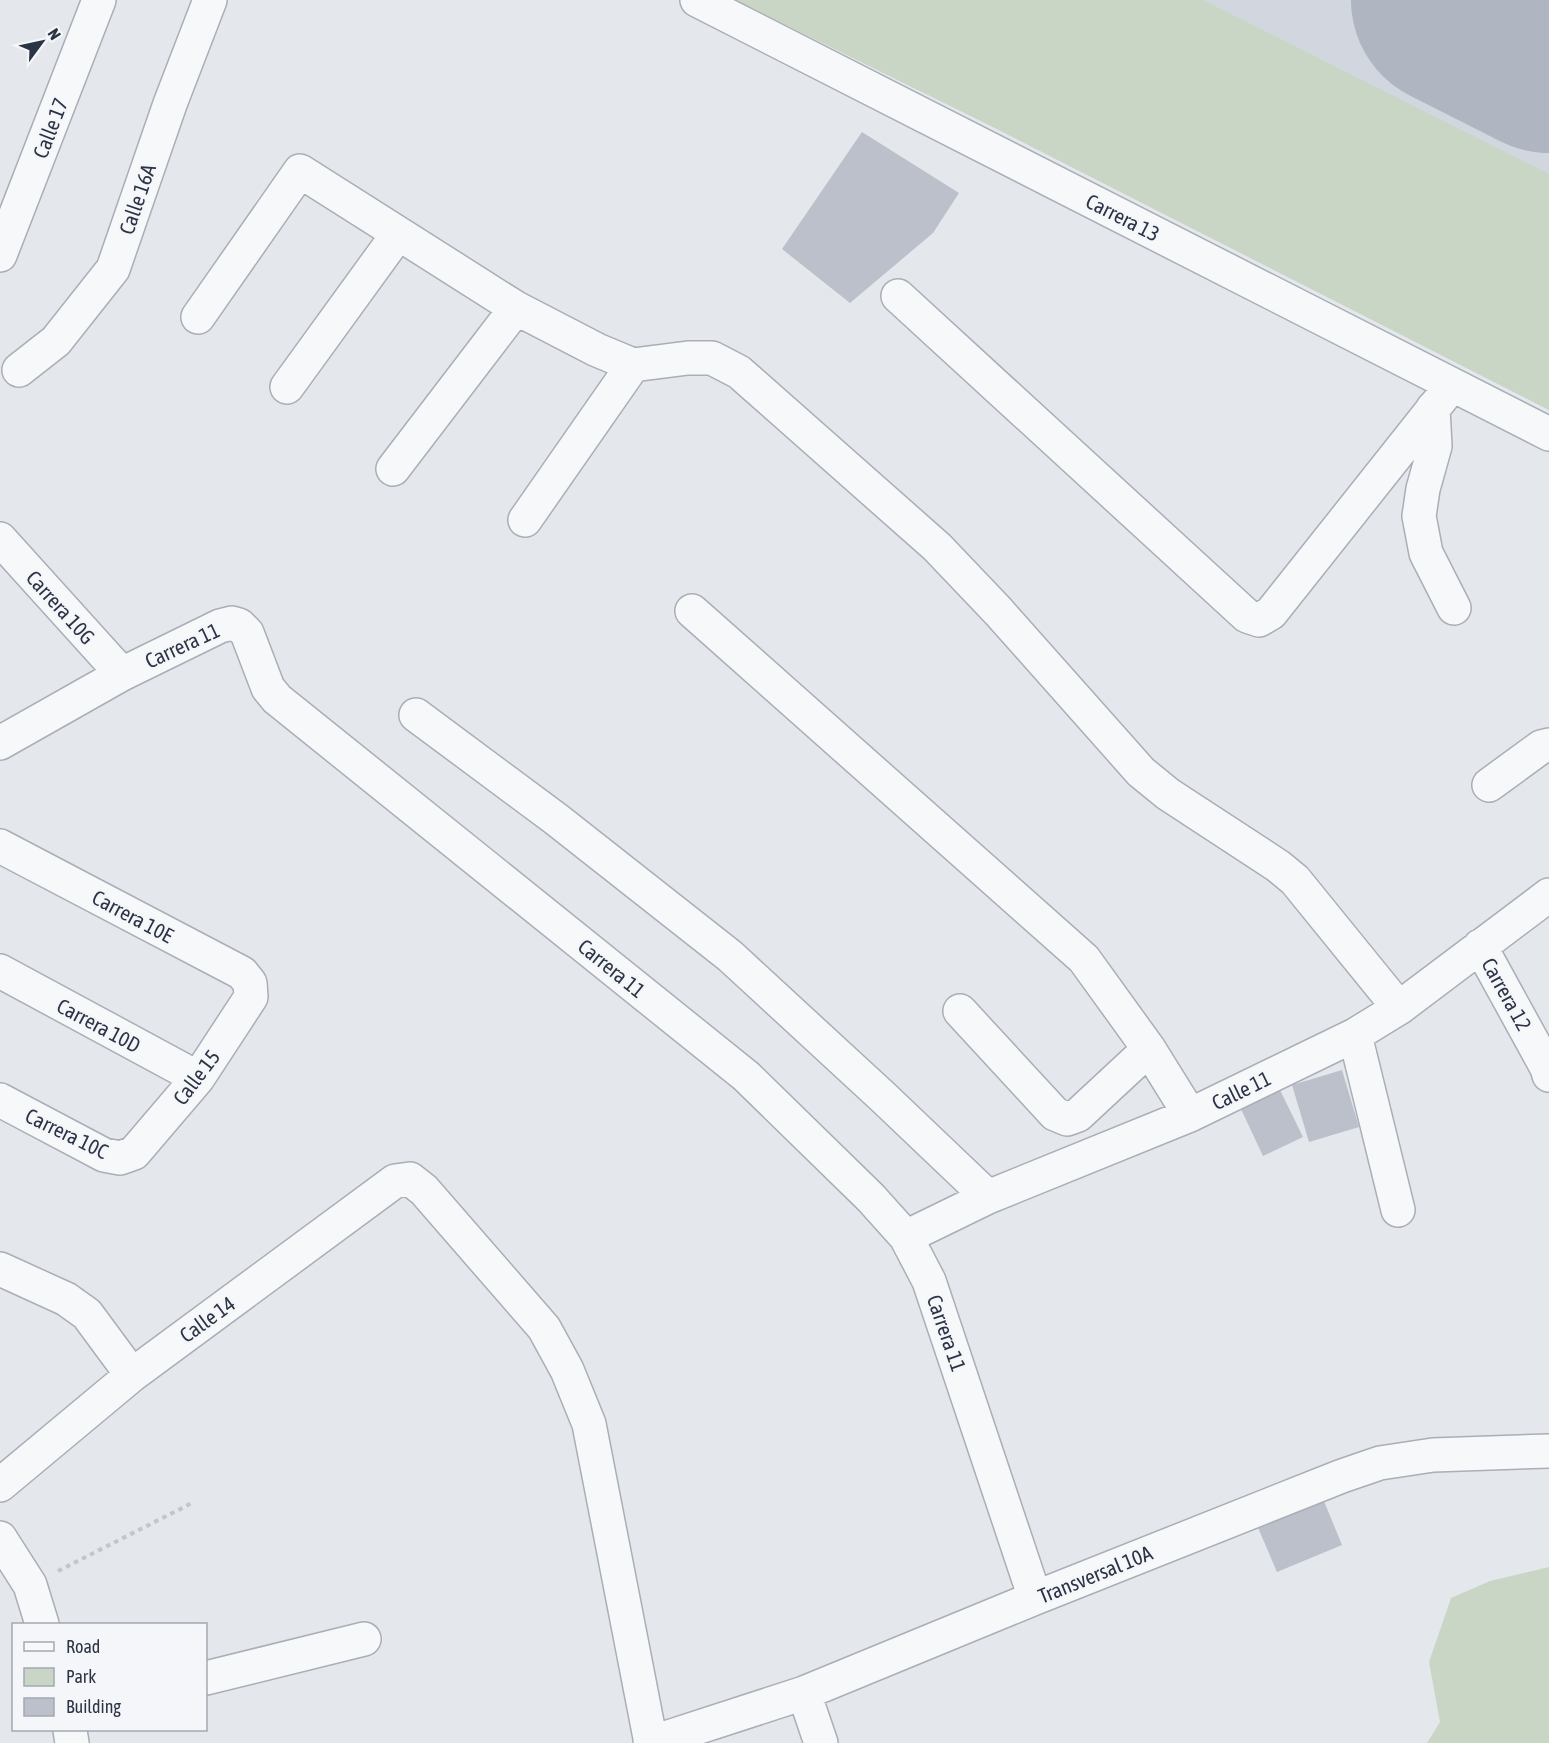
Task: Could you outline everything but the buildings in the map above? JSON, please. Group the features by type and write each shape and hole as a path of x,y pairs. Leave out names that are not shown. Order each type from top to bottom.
{"street":[{"name":"Calle 17","path":"0,255 99,0"},
{"name":"Calle 16A","path":"19,369 56,340 113,269 170,104 210,0"},
{"name":"Carrera 13","path":"697,0 1443,397 1549,434"},
{"path":"198,317 300,171 516,308 597,350 633,365 688,358 712,358 739,372 937,548 998,611 1141,772 1168,794 1278,866 1295,880 1400,1008"},
{"path":"286,387 398,234"},
{"path":"898,296 1247,616 1259,620 1271,613 1443,397"},
{"path":"393,469 516,308"},
{"path":"525,520 633,365"},
{"path":"1443,397 1435,446 1423,489 1419,516 1426,553 1454,608"},
{"name":"Carrera 10G","path":"0,539 122,674"},
{"path":"692,611 1084,959 1149,1049 1190,1115"},
{"name":"Carrera 11","path":"0,743 122,674 219,626 232,623 239,626 247,633 268,688 277,699 746,1076 871,1198 906,1237 929,1281 1035,1598"},
{"path":"416,715 556,819 730,956 988,1197"},
{"path":"1489,785 1541,747 1549,745"},
{"name":"Carrera 10E","path":"0,846 242,973 250,983 251,997"},
{"name":"Calle 11","path":"906,1237 988,1197 1190,1115 1355,1035 1400,1008 1549,895"},
{"name":"Carrera 12","path":"1480,946 1548,1070"},
{"name":"Carrera 10D","path":"0,971 198,1078"},
{"name":"Calle 15","path":"134,1153 198,1078 251,997"},
{"path":"960,1011 1055,1114 1067,1119 1078,1115 1149,1049"},
{"path":"1355,1035 1398,1210"},
{"name":"Carrera 10C","path":"0,1100 104,1155 120,1158 134,1153"},
{"name":"Calle 14","path":"0,1485 132,1375 395,1181 410,1179 424,1190 544,1328 567,1370 589,1424 650,1743"},
{"path":"0,1269 66,1299 87,1314 132,1375"},
{"name":"Transversal 10A","path":"650,1743 804,1693 1035,1598 1380,1463 1433,1455 1549,1451"},
{"path":"0,1538 30,1585 42,1623"},
{"path":"207,1678 364,1639"},
{"path":"804,1693 821,1743"}],"path":[{"path":"30,1585 192,1503"}],"shaded area":[{"path":"735,0 1549,0 1549,410 991,126"}],"green space":[{"path":"735,0 1203,0 1549,174 1549,410 991,126"},
{"path":"1549,1567 1549,1743 1427,1743 1440,1722 1429,1662 1451,1598 1490,1581"}],"runway":[{"path":"1458,0 1549,46"}]}
